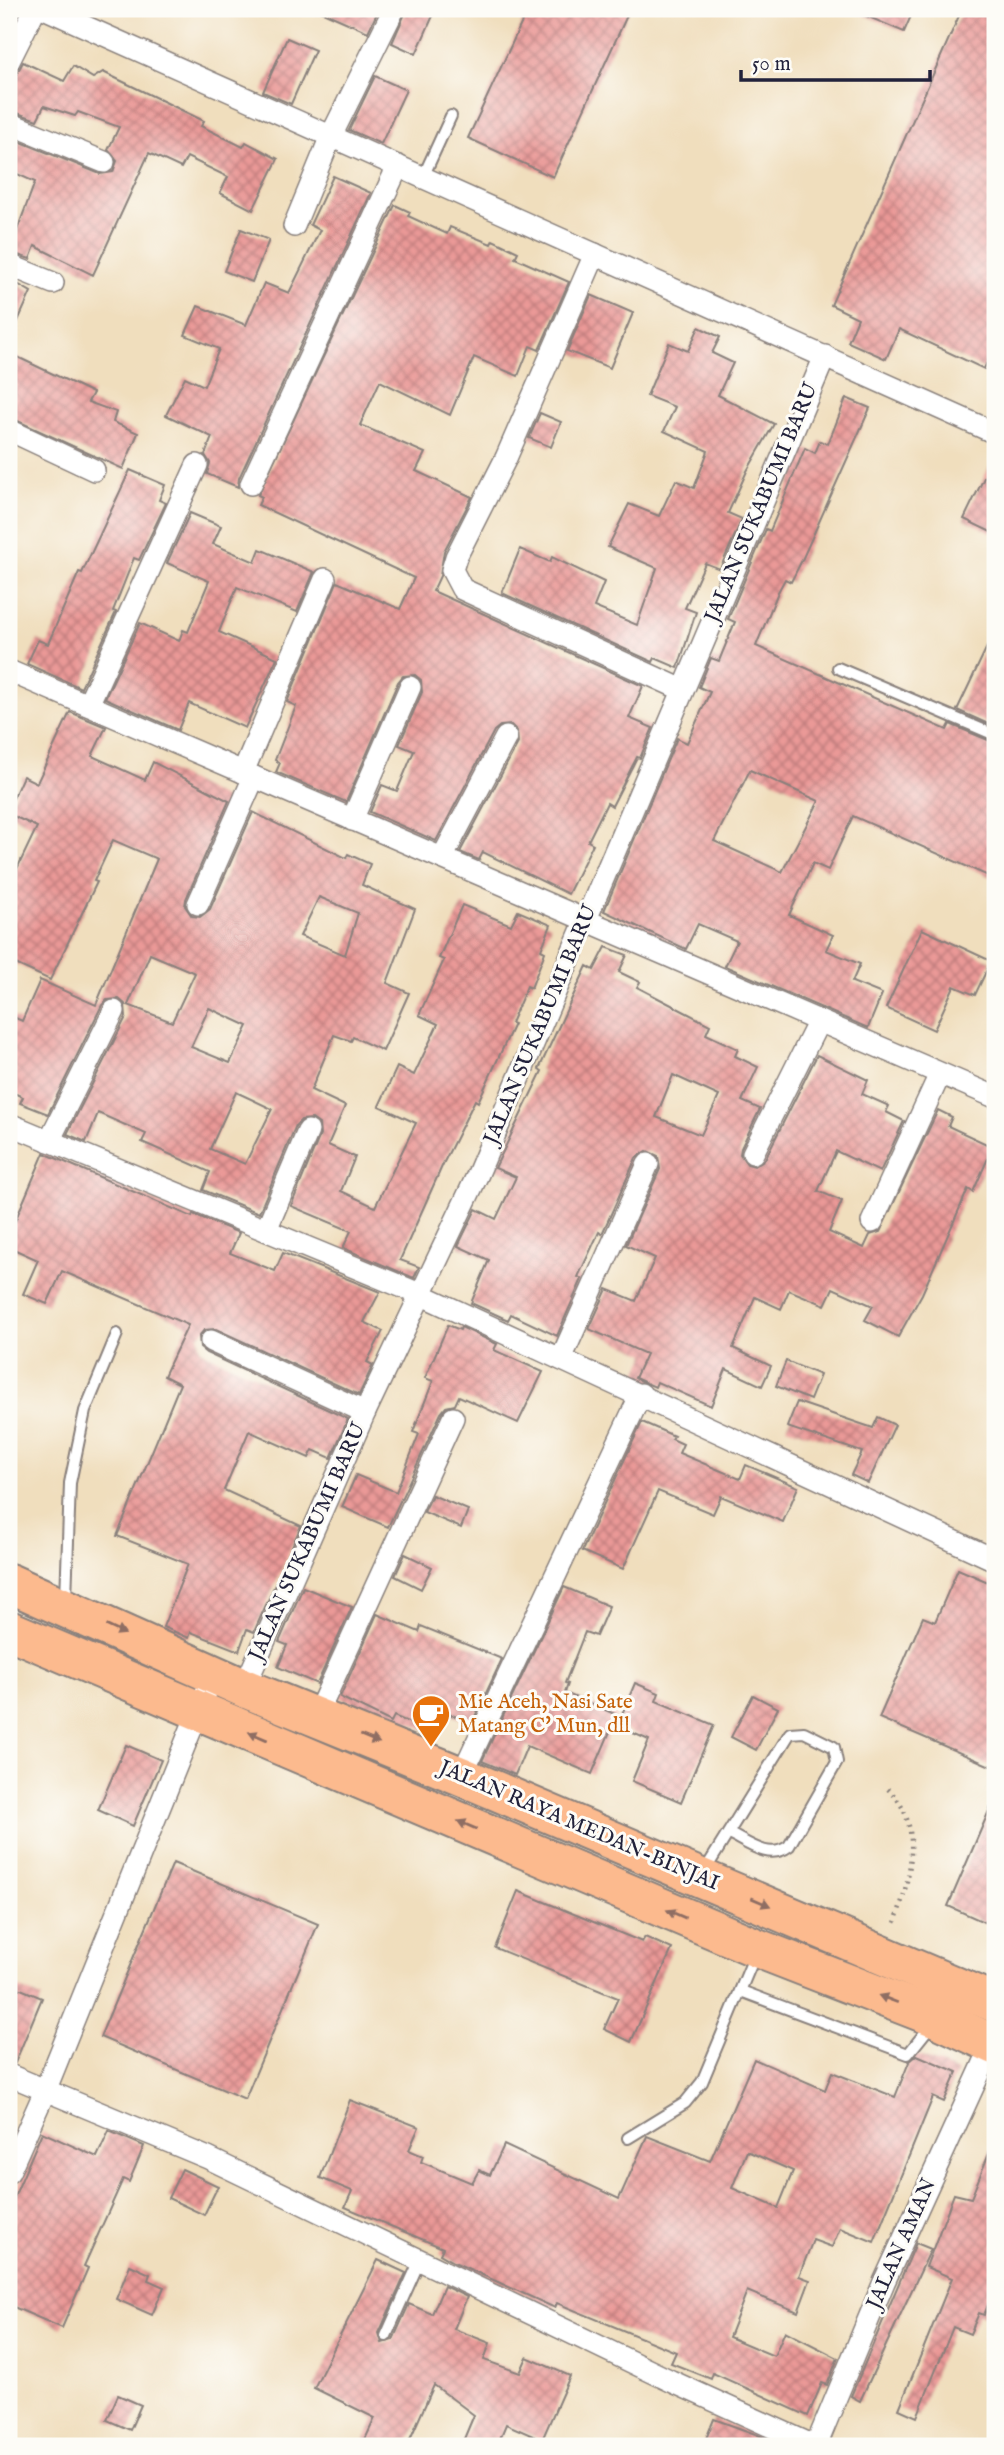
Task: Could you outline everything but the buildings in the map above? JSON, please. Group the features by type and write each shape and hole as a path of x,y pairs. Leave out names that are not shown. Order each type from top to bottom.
{"highway":[{"name":"JALAN RAYA MEDAN-BINJAI","path":"9,1583 66,1606 229,1681 461,1776 995,2003"},
{"name":"JALAN RAYA MEDAN-BINJAI","path":"9,1630 757,1948 995,2043"}],"street":[{"path":"9,61 35,9"},
{"path":"46,9 995,433"},
{"path":"294,226 331,135 394,9"},
{"path":"9,123 104,162"},
{"path":"251,484 398,166"},
{"path":"595,254 506,458 452,570 462,589 682,690"},
{"path":"9,265 53,283"},
{"name":"JALAN SUKABUMI BARU","path":"9,2172 45,2091 197,1711 229,1681 365,1412 478,1174 824,356"},
{"path":"9,430 94,470"},
{"path":"88,705 197,465"},
{"path":"198,904 325,579"},
{"path":"9,671 995,1097"},
{"path":"352,820 410,687"},
{"path":"442,858 506,737"},
{"path":"49,1141 114,1011"},
{"path":"753,1153 819,1021"},
{"path":"872,1222 940,1074"},
{"path":"9,1124 422,1295 995,1560"},
{"path":"266,1230 308,1130"},
{"path":"561,1359 648,1164"},
{"path":"212,1340 365,1412"},
{"path":"461,1776 641,1394"},
{"path":"316,1717 453,1418"},
{"name":"JALAN AMAN","path":"815,2446 884,2281 995,2043"},
{"path":"9,2075 208,2158 815,2446"}],"lane":[{"path":"423,177 451,116"},
{"path":"838,668 995,735"},
{"path":"66,1606 71,1483 85,1411 117,1334"},
{"path":"701,1877 728,1833 790,1733 804,1732 834,1747 837,1762 789,1846 779,1853 768,1853 728,1833"},
{"path":"628,2138 685,2103 702,2082 757,1948"},
{"path":"741,1991 908,2054 937,2018"},
{"path":"386,2336 420,2260"}],"path":[{"path":"888,1789 895,1795 908,1825 912,1852 909,1877 891,1937"}],"place":[{"name":"Mie Aceh, Nasi Sate Matang C' Mun, dll","path":"431,1748"}]}
